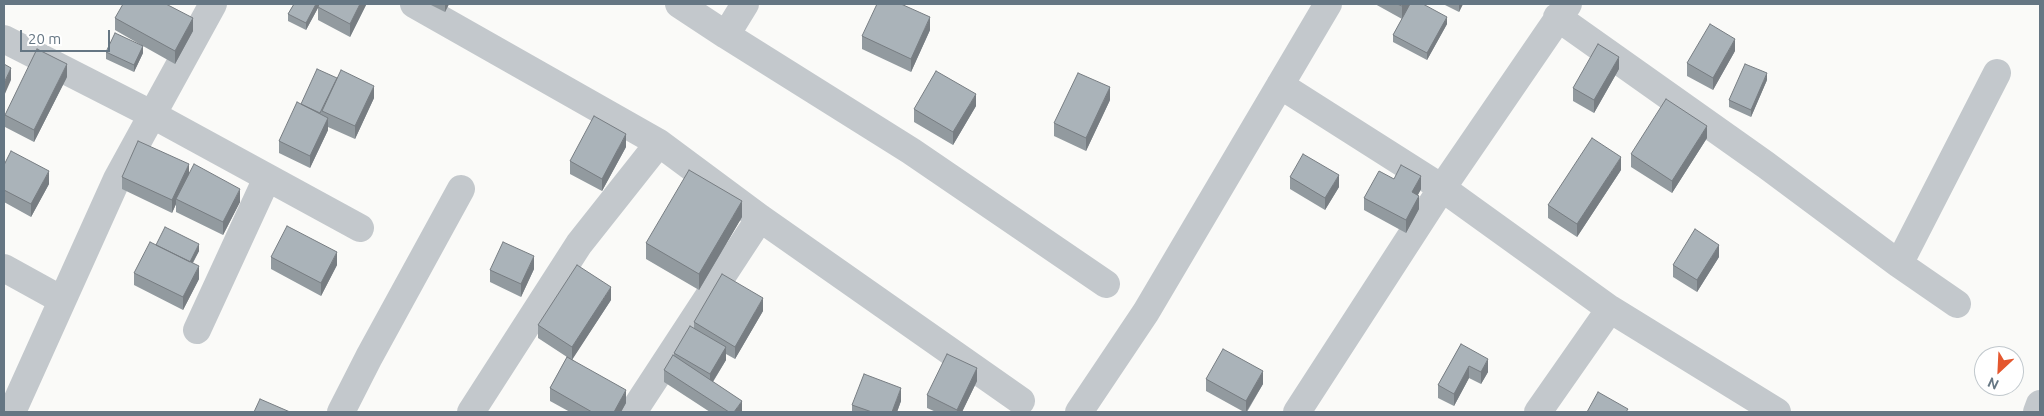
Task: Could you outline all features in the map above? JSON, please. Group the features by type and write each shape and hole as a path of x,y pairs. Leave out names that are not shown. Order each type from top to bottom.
{"street":[{"path":"12,412 117,178 213,4"},
{"path":"414,4 659,143 760,218 1021,401"},
{"path":"679,4 726,36 911,151 1106,284"},
{"path":"726,36 745,4"},
{"path":"1079,412 1146,312 1280,85 1319,6"},
{"path":"1297,412 1442,188 1563,11 1899,264 1957,304"},
{"path":"4,39 152,115 360,228"},
{"path":"1899,264 1997,73"},
{"path":"1280,85 1442,188 1610,309 1777,412"},
{"path":"471,412 579,244 659,143"},
{"path":"197,330 267,178"},
{"path":"341,412 461,189"},
{"path":"633,412 760,218"},
{"path":"4,268 62,300"},
{"path":"1538,412 1610,309"},
{"path":"2036,412 2040,404"}],"building":[{"path":"123,4 166,4 193,18 175,51 115,18"},
{"path":"294,4 316,4 306,23 288,14"},
{"path":"319,4 360,4 350,24 318,7"},
{"path":"877,4 901,4 930,17 911,59 862,36"},
{"path":"1410,4 1423,4 1447,17 1427,53 1393,35"},
{"path":"1710,24 1735,39 1713,78 1687,63"},
{"path":"115,33 143,46 134,65 106,52"},
{"path":"1598,44 1619,57 1594,100 1573,88"},
{"path":"37,49 67,64 34,130 5,115"},
{"path":"4,64 11,68 4,83"},
{"path":"1745,64 1767,73 1751,110 1729,100"},
{"path":"317,69 337,78 320,113 301,104"},
{"path":"341,70 374,86 355,126 322,111"},
{"path":"936,71 976,94 953,132 914,109"},
{"path":"1078,73 1110,87 1086,138 1054,123"},
{"path":"1666,99 1707,126 1672,181 1631,154"},
{"path":"297,102 328,118 310,156 279,141"},
{"path":"594,116 626,134 602,179 570,161"},
{"path":"1592,138 1621,157 1577,224 1548,205"},
{"path":"138,141 189,164 172,200 122,177"},
{"path":"11,151 49,171 31,204 4,190 4,165"},
{"path":"1303,154 1339,175 1325,198 1290,177"},
{"path":"194,164 240,189 223,222 176,199"},
{"path":"1401,165 1421,176 1412,192 1419,196 1406,220 1364,198 1379,171 1394,179"},
{"path":"689,170 742,201 699,274 646,243"},
{"path":"287,226 337,252 321,283 271,257"},
{"path":"165,227 199,244 190,262 156,245"},
{"path":"1695,229 1719,245 1697,280 1673,265"},
{"path":"150,242 199,266 183,297 134,273"},
{"path":"503,242 534,256 521,284 490,270"},
{"path":"577,265 611,287 572,347 538,325"},
{"path":"722,274 763,298 735,347 694,322"},
{"path":"690,326 726,347 710,374 674,353"},
{"path":"1461,344 1488,359 1481,372 1469,366 1454,394 1438,385"},
{"path":"1223,349 1263,371 1246,401 1206,379"},
{"path":"947,354 977,368 957,410 927,395"},
{"path":"673,355 742,401 734,412 729,412 664,370"},
{"path":"567,357 626,390 614,412 592,412 550,388"},
{"path":"864,374 901,388 892,412 872,412 852,405"},
{"path":"1598,392 1628,409 1626,412 1587,412"},
{"path":"260,399 290,412 254,412"}]}
